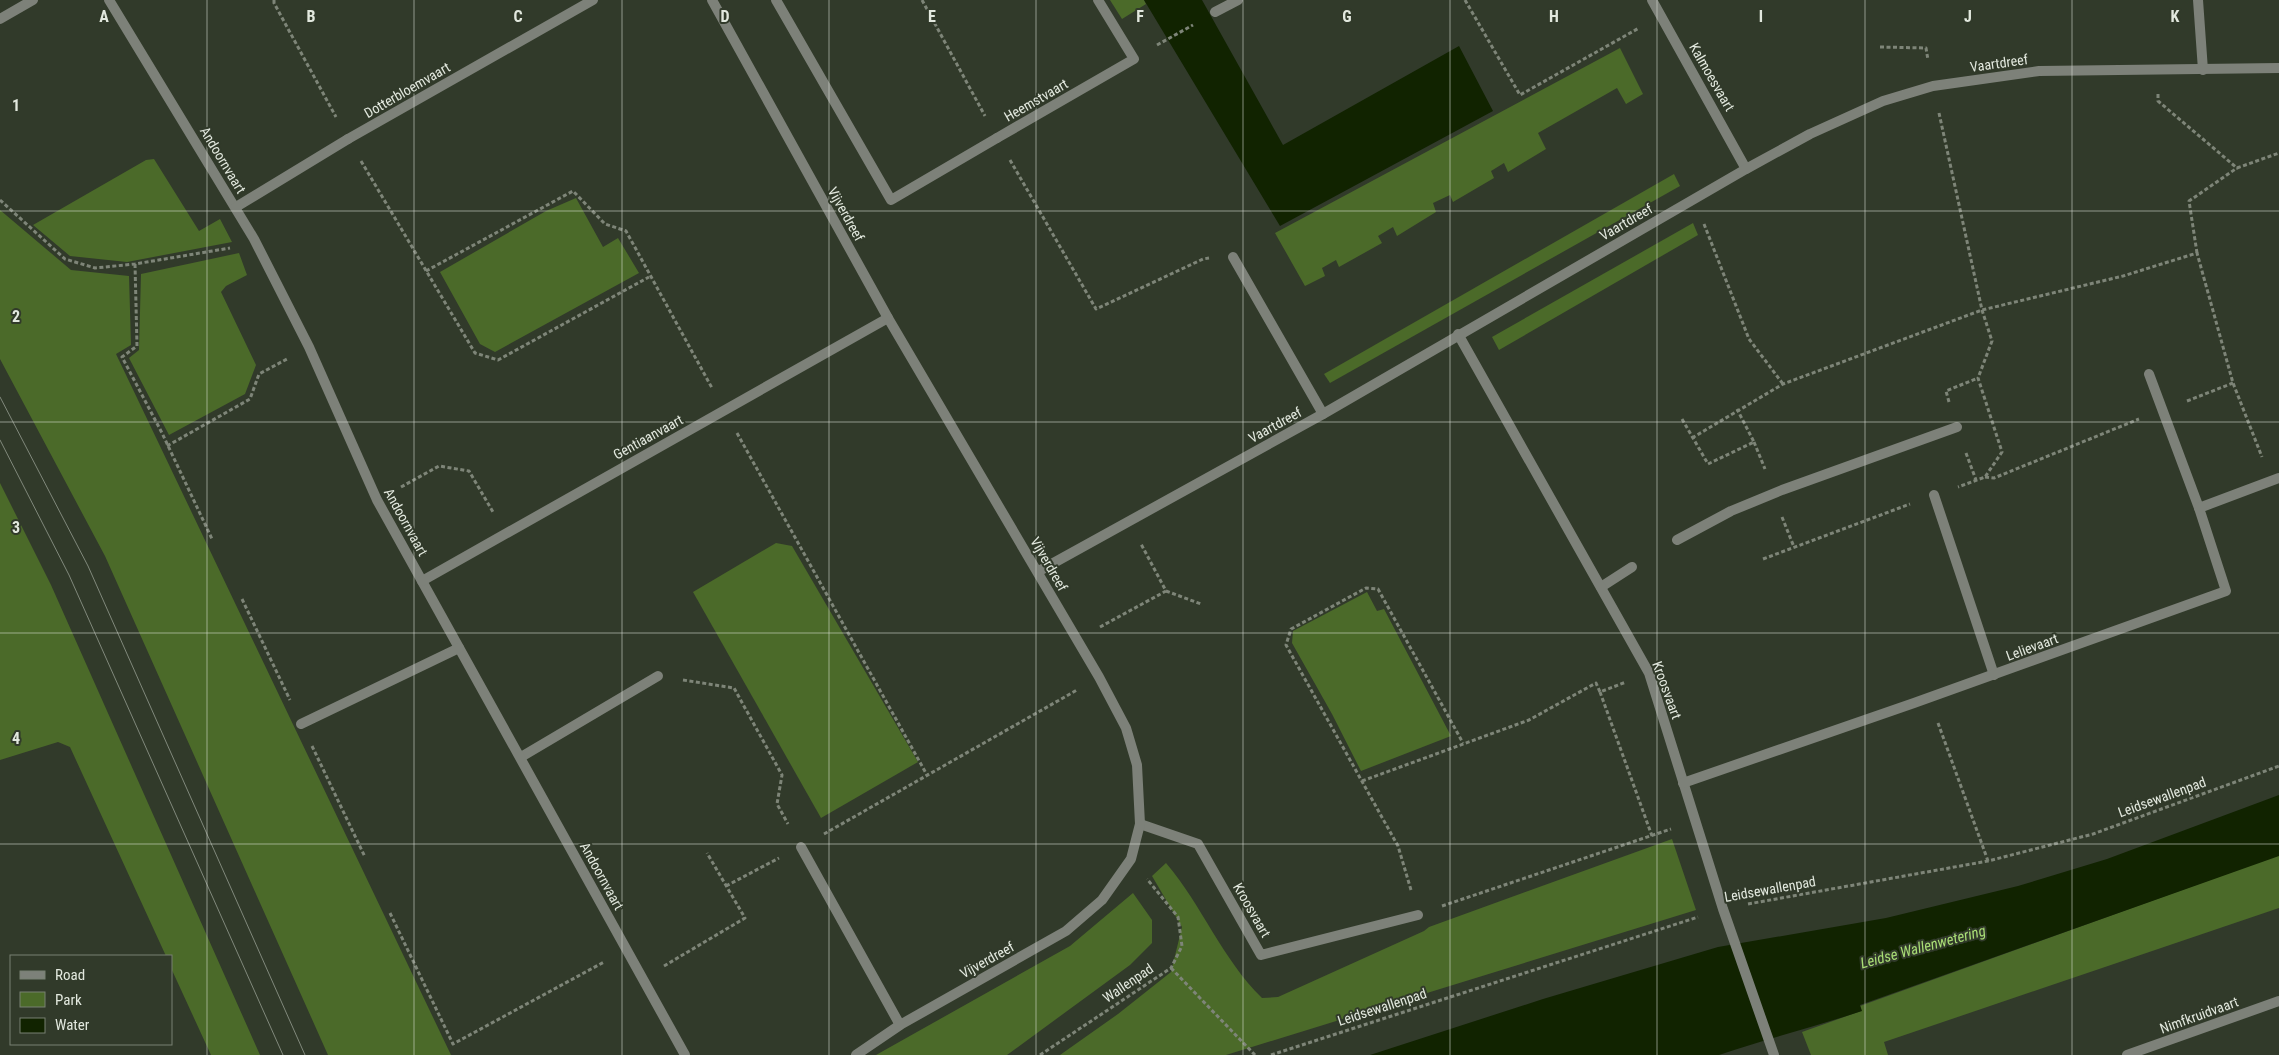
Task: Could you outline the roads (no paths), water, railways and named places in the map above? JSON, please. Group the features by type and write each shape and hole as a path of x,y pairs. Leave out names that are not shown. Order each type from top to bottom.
{"street":[{"path":"0,19 33,0"},
{"name":"Andoornvaart","path":"109,0 254,239 309,346 377,500 685,1055"},
{"name":"Dotterbloemvaart","path":"236,207 348,139 593,0"},
{"name":"Vijverdreef","path":"712,0 888,318 1099,677 1126,728 1137,765 1140,824 1131,859 1102,900 1066,931 900,1025 856,1055"},
{"name":"Heemstvaart","path":"776,0 891,200 1134,59 1098,0"},
{"path":"1215,12 1238,0"},
{"name":"Kalmoesvaart","path":"1652,0 1746,169"},
{"path":"2198,0 2203,70"},
{"name":"Vaartdreef","path":"1039,572 1323,414 1458,334 1746,169 1810,134 1883,101 1933,86 2039,71 2279,68"},
{"path":"1232,257 1323,414"},
{"name":"Gentiaanvaart","path":"422,581 888,318"},
{"name":"Kroosvaart","path":"1458,334 1649,673 1723,909 1774,1055"},
{"path":"2149,374 2199,508 2275,480"},
{"path":"1677,540 1731,511 1782,490 1957,427"},
{"path":"1934,495 1994,675"},
{"name":"Lelievaart","path":"1682,783 1994,675 2226,591 2199,508"},
{"path":"1601,587 1632,567"},
{"path":"301,724 459,648"},
{"path":"521,757 658,676"},
{"name":"Kroosvaart","path":"1140,824 1198,844 1261,955 1418,915"},
{"path":"801,847 900,1025"},
{"name":"Nimfkruidvaart","path":"2127,1055 2279,1001"}],"water":[{"path":"1144,0 1202,0 1283,145 1459,46 1493,111 1280,226"},
{"name":"Leidse Wallenwetering","path":"2279,795 2279,856 1860,1005 1862,1011 1719,1055 1370,1055 1543,999 1718,947 1886,918 2018,886 2107,859"}],"tram line":[{"path":"0,397 88,566 305,1055"},
{"path":"0,440 69,575 283,1055"}]}
